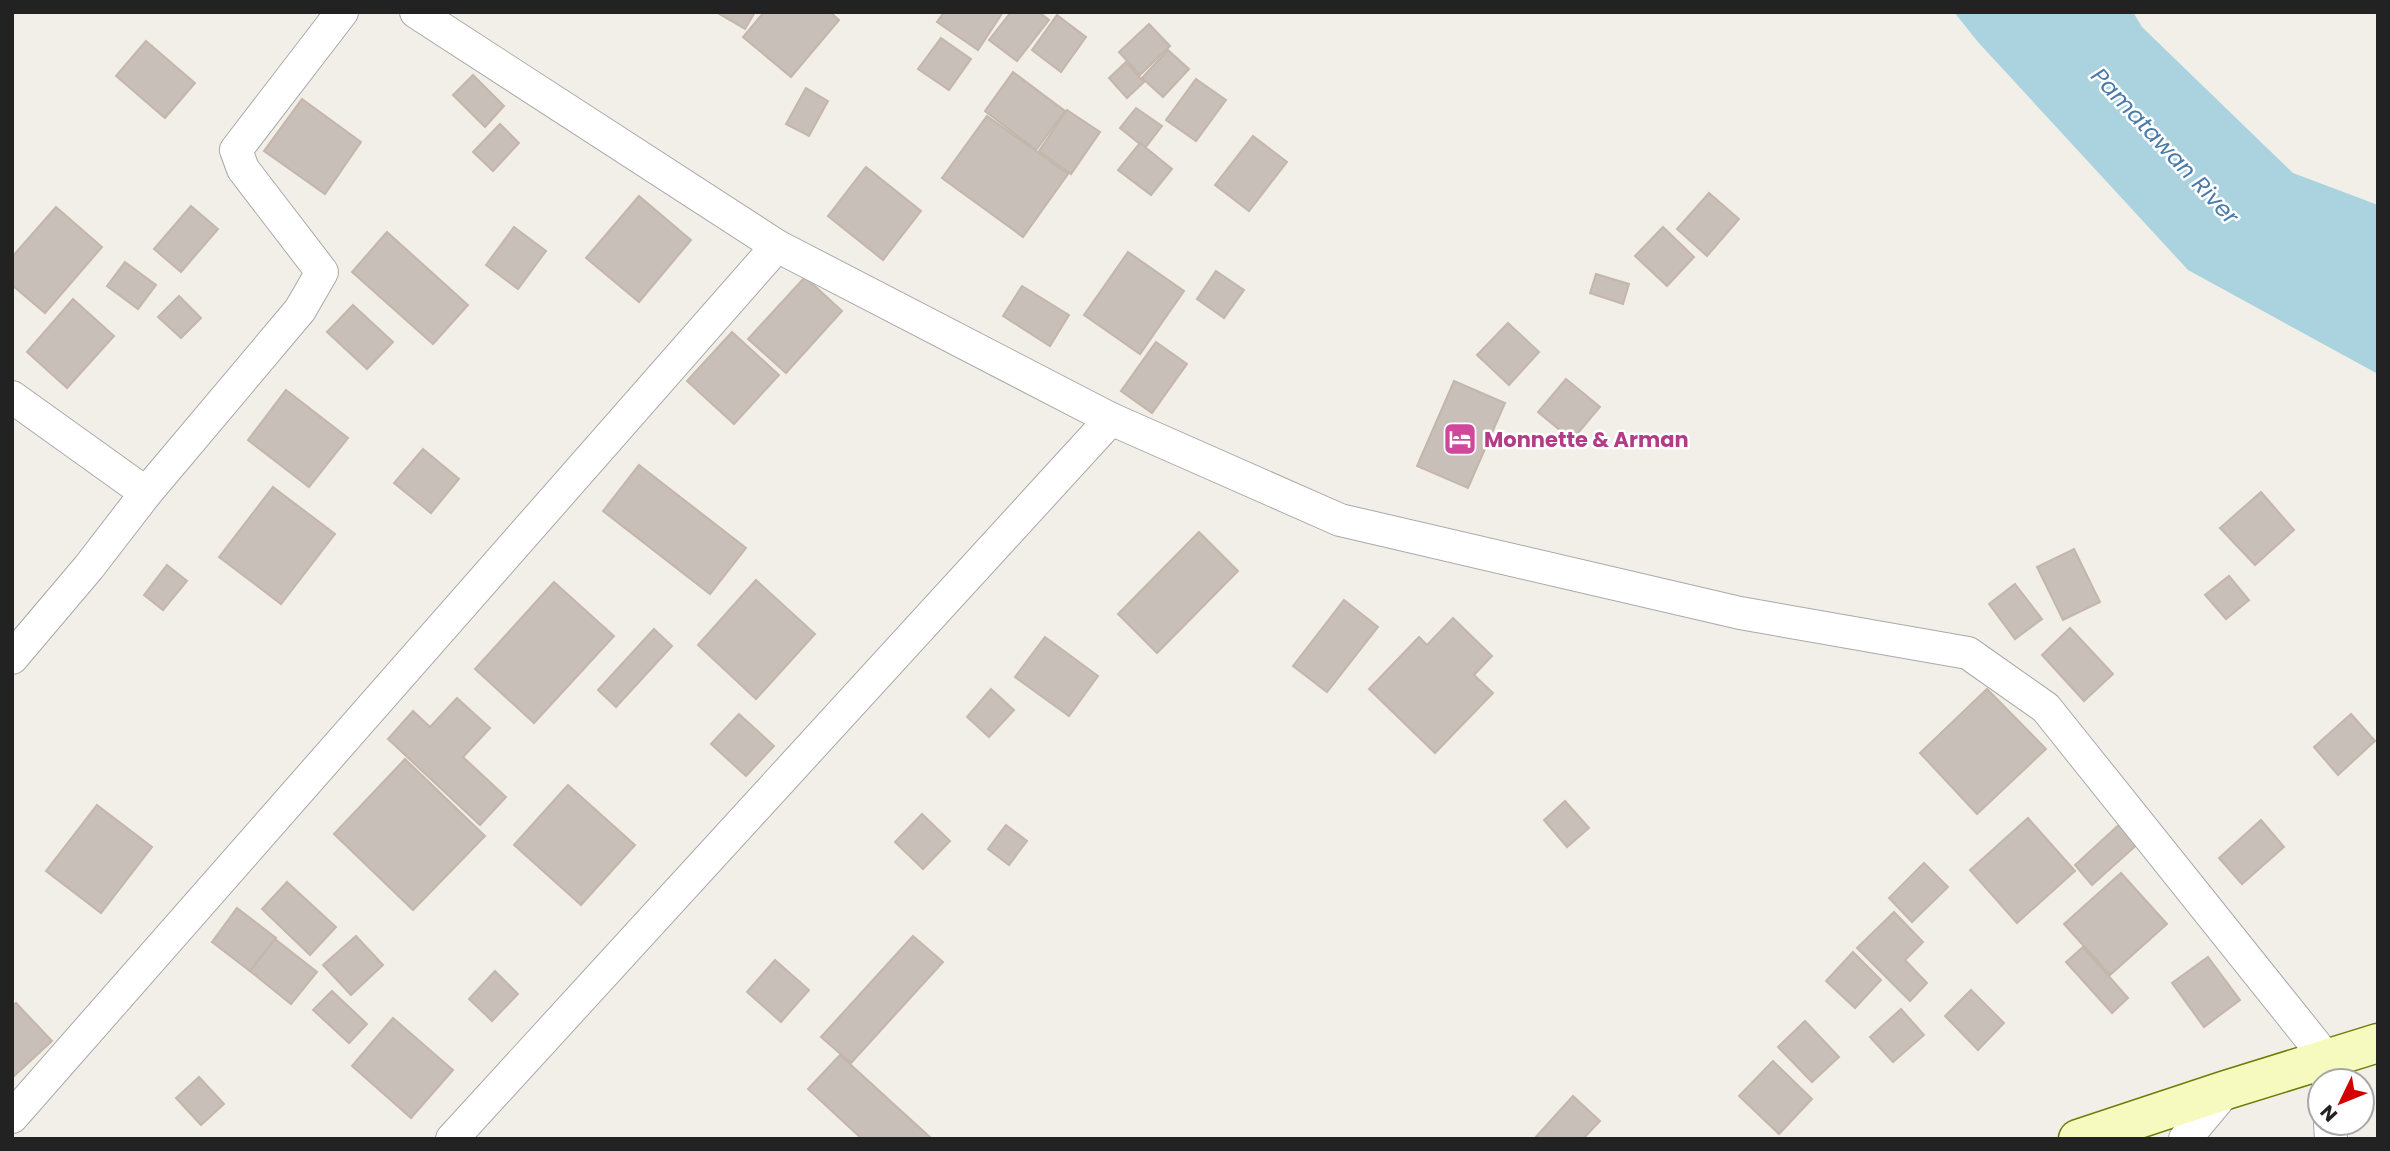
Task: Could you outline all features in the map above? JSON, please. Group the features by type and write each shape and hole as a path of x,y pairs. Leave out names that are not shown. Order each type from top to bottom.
{"main road":[{"path":"2334,1067 2378,1043"},
{"path":"2078,1139 2225,1090 2306,1074"}],"street":[{"path":"12,658 300,310 322,272 243,169 236,150 342,12"},
{"path":"416,12 777,246 1111,419 1340,520 1740,613 1968,653 2046,708 2326,1067"},
{"path":"12,1117 777,246"},
{"path":"12,397 146,493"},
{"path":"452,1139 1111,419"},
{"path":"2185,1139 2225,1090"}],"water":[{"name":"Pamatawan River","path":"1954,12 2133,12 2142,27 2293,173 2378,205 2378,374 2188,270 1978,42"}],"building":[{"path":"716,12 755,12 745,29"},
{"path":"764,12 830,12 839,20 791,77 743,37"},
{"path":"944,12 1003,12 978,50 937,22"},
{"path":"1011,12 1039,12 1049,20 1017,61 989,40"},
{"path":"1057,15 1086,37 1061,72 1032,50"},
{"path":"1149,24 1170,46 1140,75 1119,52"},
{"path":"941,38 971,59 949,90 918,69"},
{"path":"146,41 195,83 165,118 116,76"},
{"path":"1168,50 1189,69 1163,97 1142,78"},
{"path":"1126,62 1144,82 1127,98 1109,78"},
{"path":"1013,72 1065,111 1036,150 985,111"},
{"path":"473,75 504,106 485,127 453,95"},
{"path":"1196,79 1226,100 1196,141 1166,120"},
{"path":"806,88 828,101 809,136 786,124"},
{"path":"302,99 361,142 325,194 264,151"},
{"path":"1136,108 1162,126 1145,148 1120,128"},
{"path":"1067,110 1100,132 1071,174 1039,151"},
{"path":"987,116 1068,174 1023,237 942,178"},
{"path":"500,124 519,143 493,171 473,152"},
{"path":"1253,136 1287,162 1249,211 1215,185"},
{"path":"1140,143 1172,169 1151,195 1118,170"},
{"path":"866,167 921,211 883,260 828,216"},
{"path":"1709,193 1739,219 1707,256 1677,229"},
{"path":"639,196 691,240 639,302 586,258"},
{"path":"191,206 218,229 181,272 154,249"},
{"path":"56,207 102,247 45,313 12,285 12,257"},
{"path":"514,227 546,251 518,289 486,265"},
{"path":"1663,227 1694,257 1667,286 1635,256"},
{"path":"387,232 468,305 433,344 352,272"},
{"path":"1128,252 1184,291 1140,354 1084,315"},
{"path":"125,262 156,285 138,309 107,286"},
{"path":"1216,271 1244,290 1224,318 1197,299"},
{"path":"1596,274 1629,284 1623,304 1590,293"},
{"path":"805,277 842,311 786,373 748,339"},
{"path":"1022,286 1069,315 1050,346 1003,316"},
{"path":"179,296 201,318 181,338 158,317"},
{"path":"73,299 114,336 67,388 27,352"},
{"path":"353,305 393,342 367,369 327,332"},
{"path":"1508,323 1539,352 1509,385 1477,355"},
{"path":"732,332 779,375 734,424 687,381"},
{"path":"1156,342 1187,364 1152,413 1121,391"},
{"path":"1566,379 1600,407 1572,440 1538,412"},
{"path":"1454,381 1505,403 1468,488 1417,466"},
{"path":"286,390 348,438 309,487 248,440"},
{"path":"423,449 459,479 431,513 394,483"},
{"path":"639,465 746,548 710,594 603,511"},
{"path":"273,487 335,534 281,604 219,557"},
{"path":"2261,492 2294,530 2255,565 2220,528"},
{"path":"1199,532 1238,571 1157,653 1118,614"},
{"path":"2074,549 2100,602 2063,620 2037,567"},
{"path":"167,565 187,581 163,610 144,595"},
{"path":"2229,576 2249,600 2226,619 2205,595"},
{"path":"756,580 815,634 756,699 698,645"},
{"path":"554,582 614,636 534,723 475,669"},
{"path":"2015,584 2042,619 2015,639 1989,604"},
{"path":"1344,600 1378,627 1327,692 1293,666"},
{"path":"1453,618 1492,656 1474,675 1493,693 1435,753 1369,689 1419,637 1427,645"},
{"path":"2070,628 2113,674 2084,701 2042,655"},
{"path":"654,629 672,646 616,707 598,690"},
{"path":"1045,637 1098,676 1069,716 1015,677"},
{"path":"991,689 1014,710 989,737 967,717"},
{"path":"1987,689 2046,749 1977,814 1920,753"},
{"path":"457,698 490,728 463,757 506,797 480,825 388,739 413,711 430,727"},
{"path":"739,714 774,746 746,776 711,744"},
{"path":"2351,714 2375,741 2338,775 2314,747"},
{"path":"405,759 485,836 413,910 334,834"},
{"path":"568,785 635,845 581,905 514,845"},
{"path":"1565,801 1589,828 1567,847 1544,820"},
{"path":"97,805 152,847 101,913 46,871"},
{"path":"922,814 950,841 923,869 895,842"},
{"path":"2028,818 2075,871 2017,923 1970,870"},
{"path":"2261,820 2284,847 2242,884 2219,858"},
{"path":"2122,822 2140,842 2092,885 2075,865"},
{"path":"1006,825 1027,841 1009,865 988,849"},
{"path":"1924,863 1948,887 1912,922 1889,898"},
{"path":"2121,873 2167,924 2110,975 2064,924"},
{"path":"287,882 336,927 310,955 262,909"},
{"path":"237,908 276,938 250,971 212,942"},
{"path":"1894,912 1923,942 1905,960 1927,983 1910,1001 1857,948"},
{"path":"356,936 383,965 351,995 323,965"},
{"path":"913,936 943,962 851,1063 821,1037"},
{"path":"275,939 317,972 291,1004 250,971"},
{"path":"2083,947 2128,998 2112,1013 2066,962"},
{"path":"1853,952 1881,980 1855,1008 1826,981"},
{"path":"2208,957 2240,1000 2204,1027 2172,983"},
{"path":"775,960 809,990 781,1022 747,992"},
{"path":"495,971 518,994 492,1021 469,999"},
{"path":"1971,990 2004,1023 1978,1050 1945,1016"},
{"path":"332,991 367,1024 349,1043 313,1010"},
{"path":"16,1003 52,1041 12,1078 12,1006"},
{"path":"1901,1009 1924,1035 1893,1062 1870,1037"},
{"path":"393,1018 453,1070 411,1118 352,1066"},
{"path":"1805,1021 1839,1057 1812,1082 1778,1047"},
{"path":"840,1055 932,1139 862,1139 808,1089"},
{"path":"1773,1061 1812,1099 1779,1134 1739,1096"},
{"path":"199,1077 224,1104 201,1125 176,1098"},
{"path":"1573,1096 1600,1121 1583,1139 1534,1139"}],"place":[{"name":"Monnette & Arman","path":"1460,439"}]}
